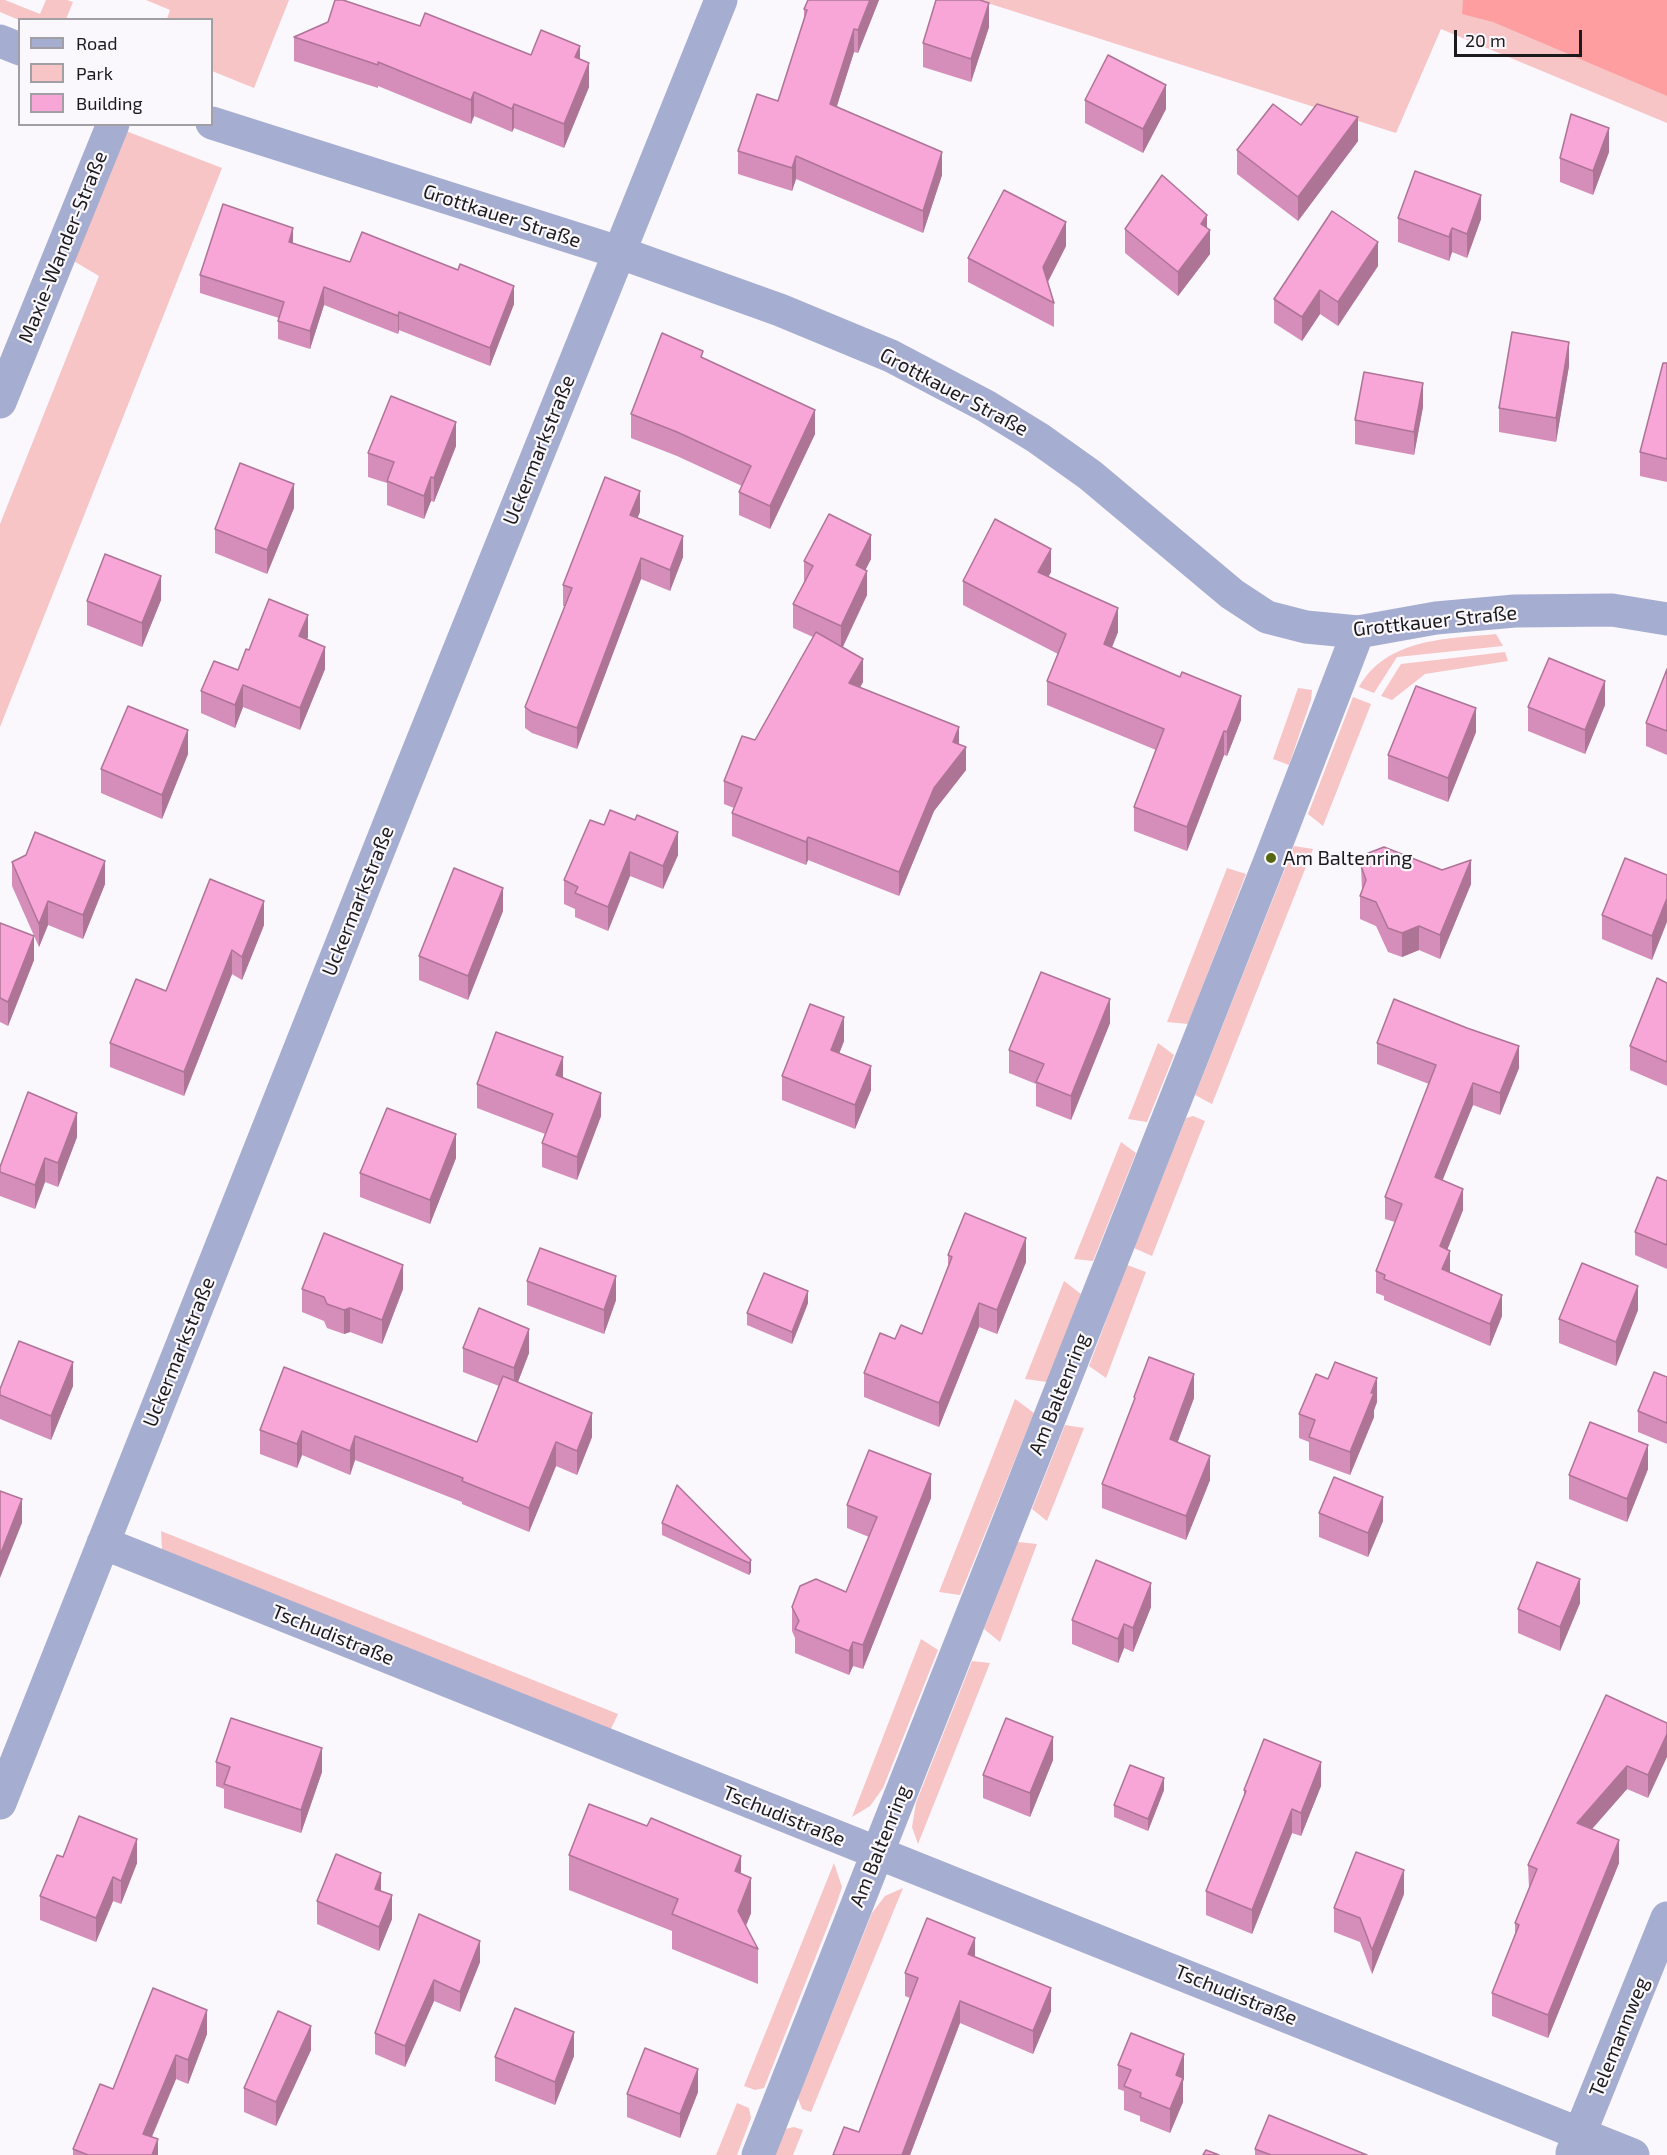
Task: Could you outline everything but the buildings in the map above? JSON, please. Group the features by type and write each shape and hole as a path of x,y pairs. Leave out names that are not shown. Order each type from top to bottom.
{"street":[{"name":"Uckermarkstraße","path":"0,1803 618,252 721,0"},
{"path":"0,41 18,48"},
{"name":"Grottkauer Straße","path":"213,123 618,252 780,310 891,356 986,406 1047,444 1090,475 1232,594 1267,617 1306,627 1358,632 1436,618 1515,611 1612,610 1667,619"},
{"name":"Maxie-Wander-Straße","path":"0,402 112,126"},
{"name":"Am Baltenring","path":"758,2155 1358,632"},
{"name":"Tschudistraße","path":"103,1543 1025,1911 1576,2144 1633,2155"},
{"name":"Telemannweg","path":"1576,2144 1667,1918"}],"green space":[{"path":"0,0 40,14 46,0 73,2 66,18 18,20 0,12"},
{"path":"146,0 289,0 254,88 213,71 213,18 167,18 170,10"},
{"path":"978,0 1667,0 1667,123 1441,29 1396,133"},
{"path":"126,131 222,168 0,727 0,524 99,276 72,260"},
{"path":"1496,634 1503,646 1397,657 1374,693 1359,687 1371,671 1385,659 1401,650 1438,640"},
{"path":"1505,652 1508,661 1425,674 1392,700 1381,696 1401,664"},
{"path":"1298,688 1312,690 1311,700 1289,765 1273,759"},
{"path":"1353,697 1371,704 1323,826 1308,814"},
{"path":"1294,846 1313,849 1212,1104 1195,1095"},
{"path":"1227,868 1246,874 1188,1024 1167,1022"},
{"path":"1158,1043 1174,1055 1147,1122 1128,1119"},
{"path":"1193,1116 1205,1121 1152,1256 1134,1248 1186,1118"},
{"path":"1121,1142 1136,1153 1093,1261 1074,1259"},
{"path":"1127,1265 1146,1272 1106,1378 1089,1366"},
{"path":"1064,1281 1081,1294 1047,1382 1025,1379"},
{"path":"1015,1399 1034,1413 960,1595 939,1592"},
{"path":"1065,1425 1084,1428 1047,1521 1032,1509"},
{"path":"161,1531 618,1714 610,1731 162,1550"},
{"path":"1018,1542 1037,1544 1000,1642 984,1629"},
{"path":"921,1639 938,1650 883,1788 870,1806 852,1817"},
{"path":"972,1661 990,1663 918,1844 912,1827 916,1803"},
{"path":"834,1863 842,1887 764,2088 755,2090 744,2086"},
{"path":"903,1888 811,2112 802,2109 798,2098 872,1913 885,1896"},
{"path":"737,2103 749,2108 751,2118 737,2155 716,2155"},
{"path":"794,2127 803,2130 793,2155 775,2155 785,2129"}],"shaded area":[{"path":"1463,0 1667,0 1667,96 1493,22 1462,14"}],"place":[{"name":"Am Baltenring","path":"1271,858"}]}
